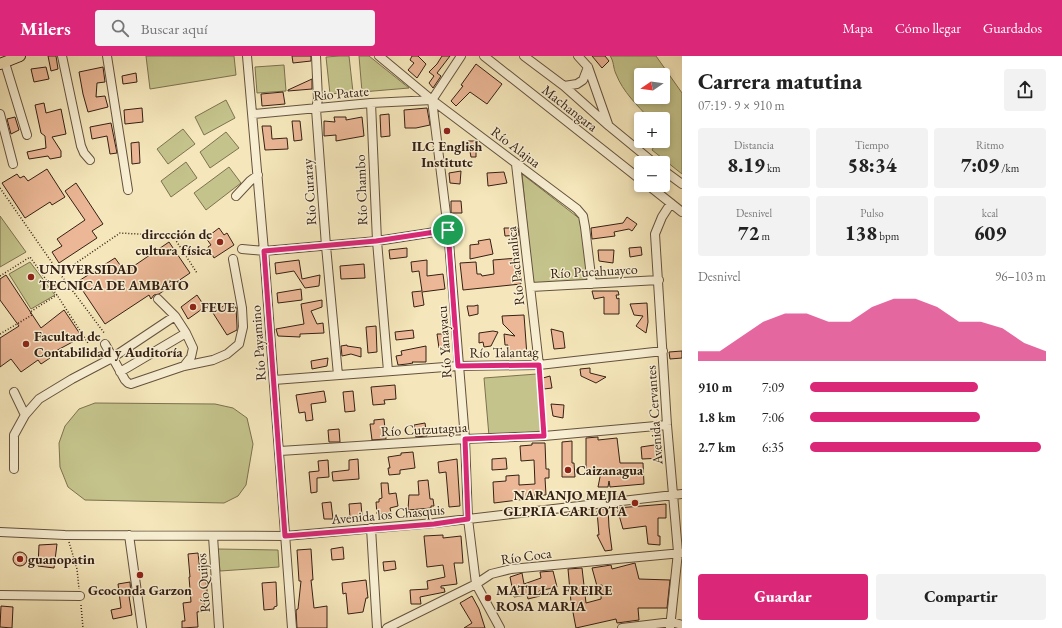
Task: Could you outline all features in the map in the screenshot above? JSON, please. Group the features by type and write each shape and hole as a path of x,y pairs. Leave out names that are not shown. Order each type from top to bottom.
{"main road":[{"path":"2,64 20,56"}],"street":[{"path":"62,56 81,146 84,154 90,160"},
{"path":"107,56 128,190"},
{"name":"Río Payamino","path":"247,56 280,451 292,628"},
{"name":"Río Curaray","path":"316,56 318,99 316,109 326,246 338,375"},
{"name":"Río Alajua","path":"379,56 432,100 577,210 582,216 585,228 592,284"},
{"path":"432,100 461,56"},
{"name":"Machangara","path":"484,56 634,174"},
{"name":"Machangara","path":"524,56 564,86 645,156"},
{"path":"578,56 588,67 609,126"},
{"path":"2,64 27,135"},
{"path":"564,86 577,84 583,80 588,67"},
{"name":"Rio Patate","path":"253,114 371,103 432,100"},
{"name":"Río Yanayacu","path":"432,100 448,230 465,439 468,519 476,584 500,628"},
{"name":"Río Chambo","path":"371,103 376,241 388,371"},
{"path":"0,114 13,164"},
{"name":"Río Pachanlica","path":"516,164 539,365"},
{"path":"236,196 258,175"},
{"path":"670,175 682,184"},
{"path":"657,192 682,212"},
{"name":"Avenida Cervantes","path":"671,203 662,217 655,234 667,425 678,495 680,552 671,625"},
{"path":"242,249 264,251 326,246 376,241 448,230"},
{"path":"105,344 120,372 128,383 131,384 184,366 213,360 227,354 239,344 243,327 242,308 233,259"},
{"name":"Río Pucahuayco","path":"531,287 659,280"},
{"path":"158,298 175,316 186,333 193,348 191,356 184,366"},
{"path":"14,469 14,435 25,415 39,399 72,379 112,358 175,316"},
{"path":"120,372 186,333"},
{"name":"Río Talantag","path":"274,380 458,366 539,365 663,351"},
{"path":"14,392 25,415"},
{"name":"Río Cutzutagua","path":"280,451 465,439 544,436 667,425"},
{"name":"Avenida los Chasquis","path":"0,532 129,536 285,536 434,524 678,495"},
{"path":"371,528 377,628"},
{"path":"129,536 142,628"},
{"name":"Río Quijos","path":"213,536 219,628"},
{"name":"Río Coca","path":"387,628 476,584 491,574 511,569 680,552"},
{"path":"0,595 80,596"},
{"path":"622,628 682,625"}],"path":[{"path":"0,188 60,274 105,334"},
{"path":"60,274 120,233 172,236 198,273"},
{"path":"0,276 30,256 88,343"},
{"path":"0,334 32,315 30,312 57,295"},
{"path":"539,365 544,436"},
{"path":"65,535 74,558 83,628"}],"shaded area":[{"path":"146,56 234,56 236,75 150,89"},
{"path":"349,56 353,92 330,94 326,57"},
{"path":"359,56 369,56 409,88 362,92"},
{"path":"610,56 656,56 664,68 634,68 634,101 622,87 615,72"},
{"path":"284,65 286,91 257,93 255,67"},
{"path":"670,76 682,93 682,174 670,164 670,156 660,156 652,150 653,148 670,148 670,112 644,112 636,104 670,104"},
{"path":"226,100 235,118 204,135 195,117"},
{"path":"183,129 195,144 168,164 157,149"},
{"path":"226,132 239,148 210,168 200,152"},
{"path":"186,162 197,178 171,197 161,181"},
{"path":"229,167 241,183 206,210 194,193"},
{"path":"522,174 580,219 589,282 533,285"},
{"path":"0,216 26,252 0,267"},
{"path":"30,262 55,295 31,309 9,274"},
{"path":"537,374 542,431 489,436 484,378"},
{"path":"95,403 215,404 233,408 247,418 253,444 246,485 238,496 224,503 85,500 68,487 60,467 59,443 65,426 79,409"},
{"path":"218,549 278,550 279,567 220,571"}],"building":[{"path":"48,56 56,56 58,69 51,71"},
{"path":"292,56 311,56 311,61 293,63"},
{"path":"412,56 418,56 426,64 417,78 408,70 414,63 410,60"},
{"path":"442,56 450,56 437,73 441,76 433,88 429,83 434,76 429,72"},
{"path":"592,56 605,56 609,61 602,68"},
{"path":"476,64 502,84 487,104 470,92 456,106 451,101 463,86 461,85"},
{"path":"46,67 49,79 34,82 31,69"},
{"path":"103,67 105,82 97,83 96,97 105,96 108,107 88,112 79,72"},
{"path":"136,73 137,82 123,84 122,76"},
{"path":"312,79 312,89 288,91 288,90"},
{"path":"283,92 285,104 262,106 261,94"},
{"path":"44,103 46,113 61,109 66,134 52,137 61,151 61,157 50,159 48,156 29,159 27,152 46,148 45,136 41,133 35,105"},
{"path":"142,108 143,122 125,124 124,110"},
{"path":"427,108 430,125 416,128 405,128 404,110"},
{"path":"389,114 390,136 381,137 380,115"},
{"path":"15,117 19,130 11,134 7,119"},
{"path":"334,117 346,117 346,120 362,117 364,136 336,141 336,135 324,136 324,121 335,122"},
{"path":"292,121 300,121 302,140 294,141"},
{"path":"111,123 117,153 110,154 107,136 92,139 90,127"},
{"path":"262,126 271,126 272,139 287,138 288,149 265,150"},
{"path":"468,141 476,141 476,157 471,157"},
{"path":"139,142 140,163 132,164 131,143"},
{"path":"47,169 65,197 52,205 50,202 25,218 2,183 17,174 20,178 24,176 28,181"},
{"path":"461,171 460,184 450,183 449,173"},
{"path":"504,172 507,183 488,186 487,173"},
{"path":"76,183 103,224 92,231 97,238 59,263 52,252 62,246 57,239 85,220 65,191"},
{"path":"451,201 461,201 462,213 451,213"},
{"path":"627,217 637,224 632,231 629,229 614,232 615,236 592,239 591,228 623,223"},
{"name":"dirección de cultura física","path":"219,228 224,235 227,233 234,245 214,258 208,247 211,245 206,238"},
{"path":"504,228 518,228 519,235 505,236"},
{"path":"490,239 493,254 470,259 470,245 479,244 478,241"},
{"path":"169,242 190,273 159,294 154,295 151,299 149,295 105,324 77,282 115,258 125,272"},
{"path":"641,247 642,255 630,257 629,248"},
{"path":"407,248 407,257 390,259 389,250"},
{"path":"598,250 614,250 613,263 599,261"},
{"path":"518,258 521,284 463,290 460,263 476,262 477,274 481,274 482,276 494,274 493,260"},
{"path":"299,260 302,279 320,275 319,286 305,288 294,271 276,274 275,263"},
{"path":"427,260 427,276 443,274 445,289 422,292 424,305 414,307 412,292 422,291 419,271 412,272 411,262"},
{"path":"364,264 365,278 341,279 340,266"},
{"path":"6,275 41,328 64,310 82,337 48,355 50,358 41,364 38,360 21,372 11,359 0,367 0,338 19,326 0,300 0,279"},
{"path":"301,289 302,300 278,303 277,293"},
{"path":"592,291 618,291 619,295 616,295 617,299 619,298 619,314 604,314 604,297 594,299"},
{"name":"FEUE","path":"197,295 205,307 188,319 181,307"},
{"path":"322,300 322,307 311,311 317,324 323,323 324,333 300,334 300,337 278,336 276,329 304,324 301,304"},
{"path":"228,303 232,308 236,307 237,330 227,335 213,313"},
{"path":"647,303 648,322 646,333 636,326 643,316 634,315 630,304"},
{"path":"478,305 478,314 469,316 467,306"},
{"path":"524,315 527,356 510,358 508,345 505,345 504,334 515,336 503,324 502,316"},
{"path":"376,326 377,352 368,353 366,327"},
{"path":"551,329 563,332 565,348 554,349"},
{"path":"413,330 414,338 396,340 395,332"},
{"path":"493,331 498,332 491,346 484,347 483,342 479,343 479,333"},
{"path":"437,334 444,334 445,347 439,348"},
{"path":"347,345 361,348 361,357 351,354 342,356 341,346"},
{"path":"426,346 426,362 412,362 413,363 398,365 396,356 402,355 401,351"},
{"path":"682,351 682,358 670,359 669,352"},
{"path":"328,358 327,366 312,369 311,361"},
{"path":"590,368 590,373 606,377 596,383 581,376 580,369"},
{"path":"550,376 552,388 544,389 543,378"},
{"path":"395,385 396,399 384,400 385,404 373,405 371,387"},
{"path":"324,391 326,402 311,404 313,420 306,421 305,412 299,413 296,395"},
{"path":"353,391 355,411 345,412 343,392"},
{"path":"551,404 564,405 563,418 553,416"},
{"path":"384,419 386,439 372,440 370,424 374,424 374,420"},
{"path":"425,423 427,436 416,437 414,425"},
{"path":"339,429 340,442 329,442 328,430"},
{"path":"598,437 598,440 617,438 620,463 643,463 644,484 610,487 609,481 608,487 598,487 601,472 587,474 586,438"},
{"path":"572,441 572,463 574,463 575,477 562,477 562,442"},
{"path":"532,443 545,443 546,469 549,469 549,478 545,478 546,495 534,495 534,498 494,503 493,482 506,481 506,476 519,475 519,485 535,484 534,460 521,461 520,446 532,445"},
{"path":"661,444 662,458 642,459 641,447"},
{"path":"413,452 415,468 400,470 400,474 389,475 388,468 390,468 388,457 401,455 401,453"},
{"path":"506,458 507,469 492,470 492,459"},
{"path":"358,459 359,479 333,481 332,472 349,470 349,460"},
{"path":"457,459 460,506 449,507 446,472 439,473 438,462"},
{"path":"328,460 329,477 317,478 317,492 311,493 309,472 319,471 318,461"},
{"path":"428,480 430,499 433,499 434,506 431,506 431,508 408,510 409,495 419,495 418,481"},
{"path":"381,483 388,483 389,494 396,493 398,506 390,508 391,513 377,514 376,502 379,502 379,499 382,498"},
{"path":"331,502 333,519 324,519 322,503"},
{"path":"361,503 362,516 350,517 349,504"},
{"path":"666,504 666,518 658,518 658,536 660,536 660,545 648,544 646,526 623,529 617,508"},
{"path":"608,508 612,550 605,551 597,535 599,535 597,511"},
{"path":"443,535 443,538 461,536 463,563 454,563 457,584 441,586 441,588 444,588 445,592 420,597 421,604 411,604 410,590 428,589 427,581 445,577 443,565 427,567 424,536"},
{"path":"57,544 54,568 38,566 39,545"},
{"path":"343,547 344,559 332,560 331,549"},
{"path":"311,549 313,580 311,580 314,608 327,606 327,628 297,628 296,610 298,609 301,581 299,581 297,550"},
{"name":"guanopatin","path":"17,552 23,552 27,556 27,562 23,566 17,566 13,562 13,556"},
{"path":"198,553 200,571 205,571 208,600 204,601 205,611 197,612 198,627 182,628 182,621 185,621 183,603 191,602 188,554"},
{"path":"395,561 396,569 384,571 383,562"},
{"path":"635,563 639,579 670,580 667,608 638,608 639,620 617,623 616,619 576,628 571,602 568,569 582,568 586,603 601,599 602,585 597,586 592,568 611,565 612,569"},
{"path":"553,571 557,587 539,591 540,596 528,599 527,595 514,597 510,577 522,573 524,584 541,578 540,572"},
{"path":"366,580 368,598 366,598 363,612 348,614 346,593 343,594 342,583"},
{"path":"130,582 131,596 129,596 132,615 113,619 111,610 121,608 118,584"},
{"path":"276,582 277,606 274,607 274,609 264,610 262,583"},
{"path":"472,596 479,609 485,628 464,628 472,623 460,603"},
{"path":"1,606 13,607 12,628 0,627"}],"place":[{"name":"ILC English Institute","path":"447,131"},
{"name":"dirección de cultura física","path":"220,242"},
{"name":"UNIVERSIDAD TECNICA DE AMBATO","path":"31,277"},
{"name":"FEUE","path":"193,307"},
{"name":"Facultad de Contabilidad y Auditoría","path":"26,344"},
{"name":"Caizanagua","path":"568,470"},
{"name":"NARANJO MEJIA GLPRIA CARLOTA","path":"635,503"},
{"name":"guanopatin","path":"20,559"},
{"name":"Geoconda Garzon","path":"140,575"},
{"name":"MATILLA FREIRE ROSA MARIA","path":"488,598"}],"route":[{"path":"448,230 458,366 539,365 544,436 465,439 468,519 434,524 285,536 280,451 264,251 376,241 448,230"}]}
